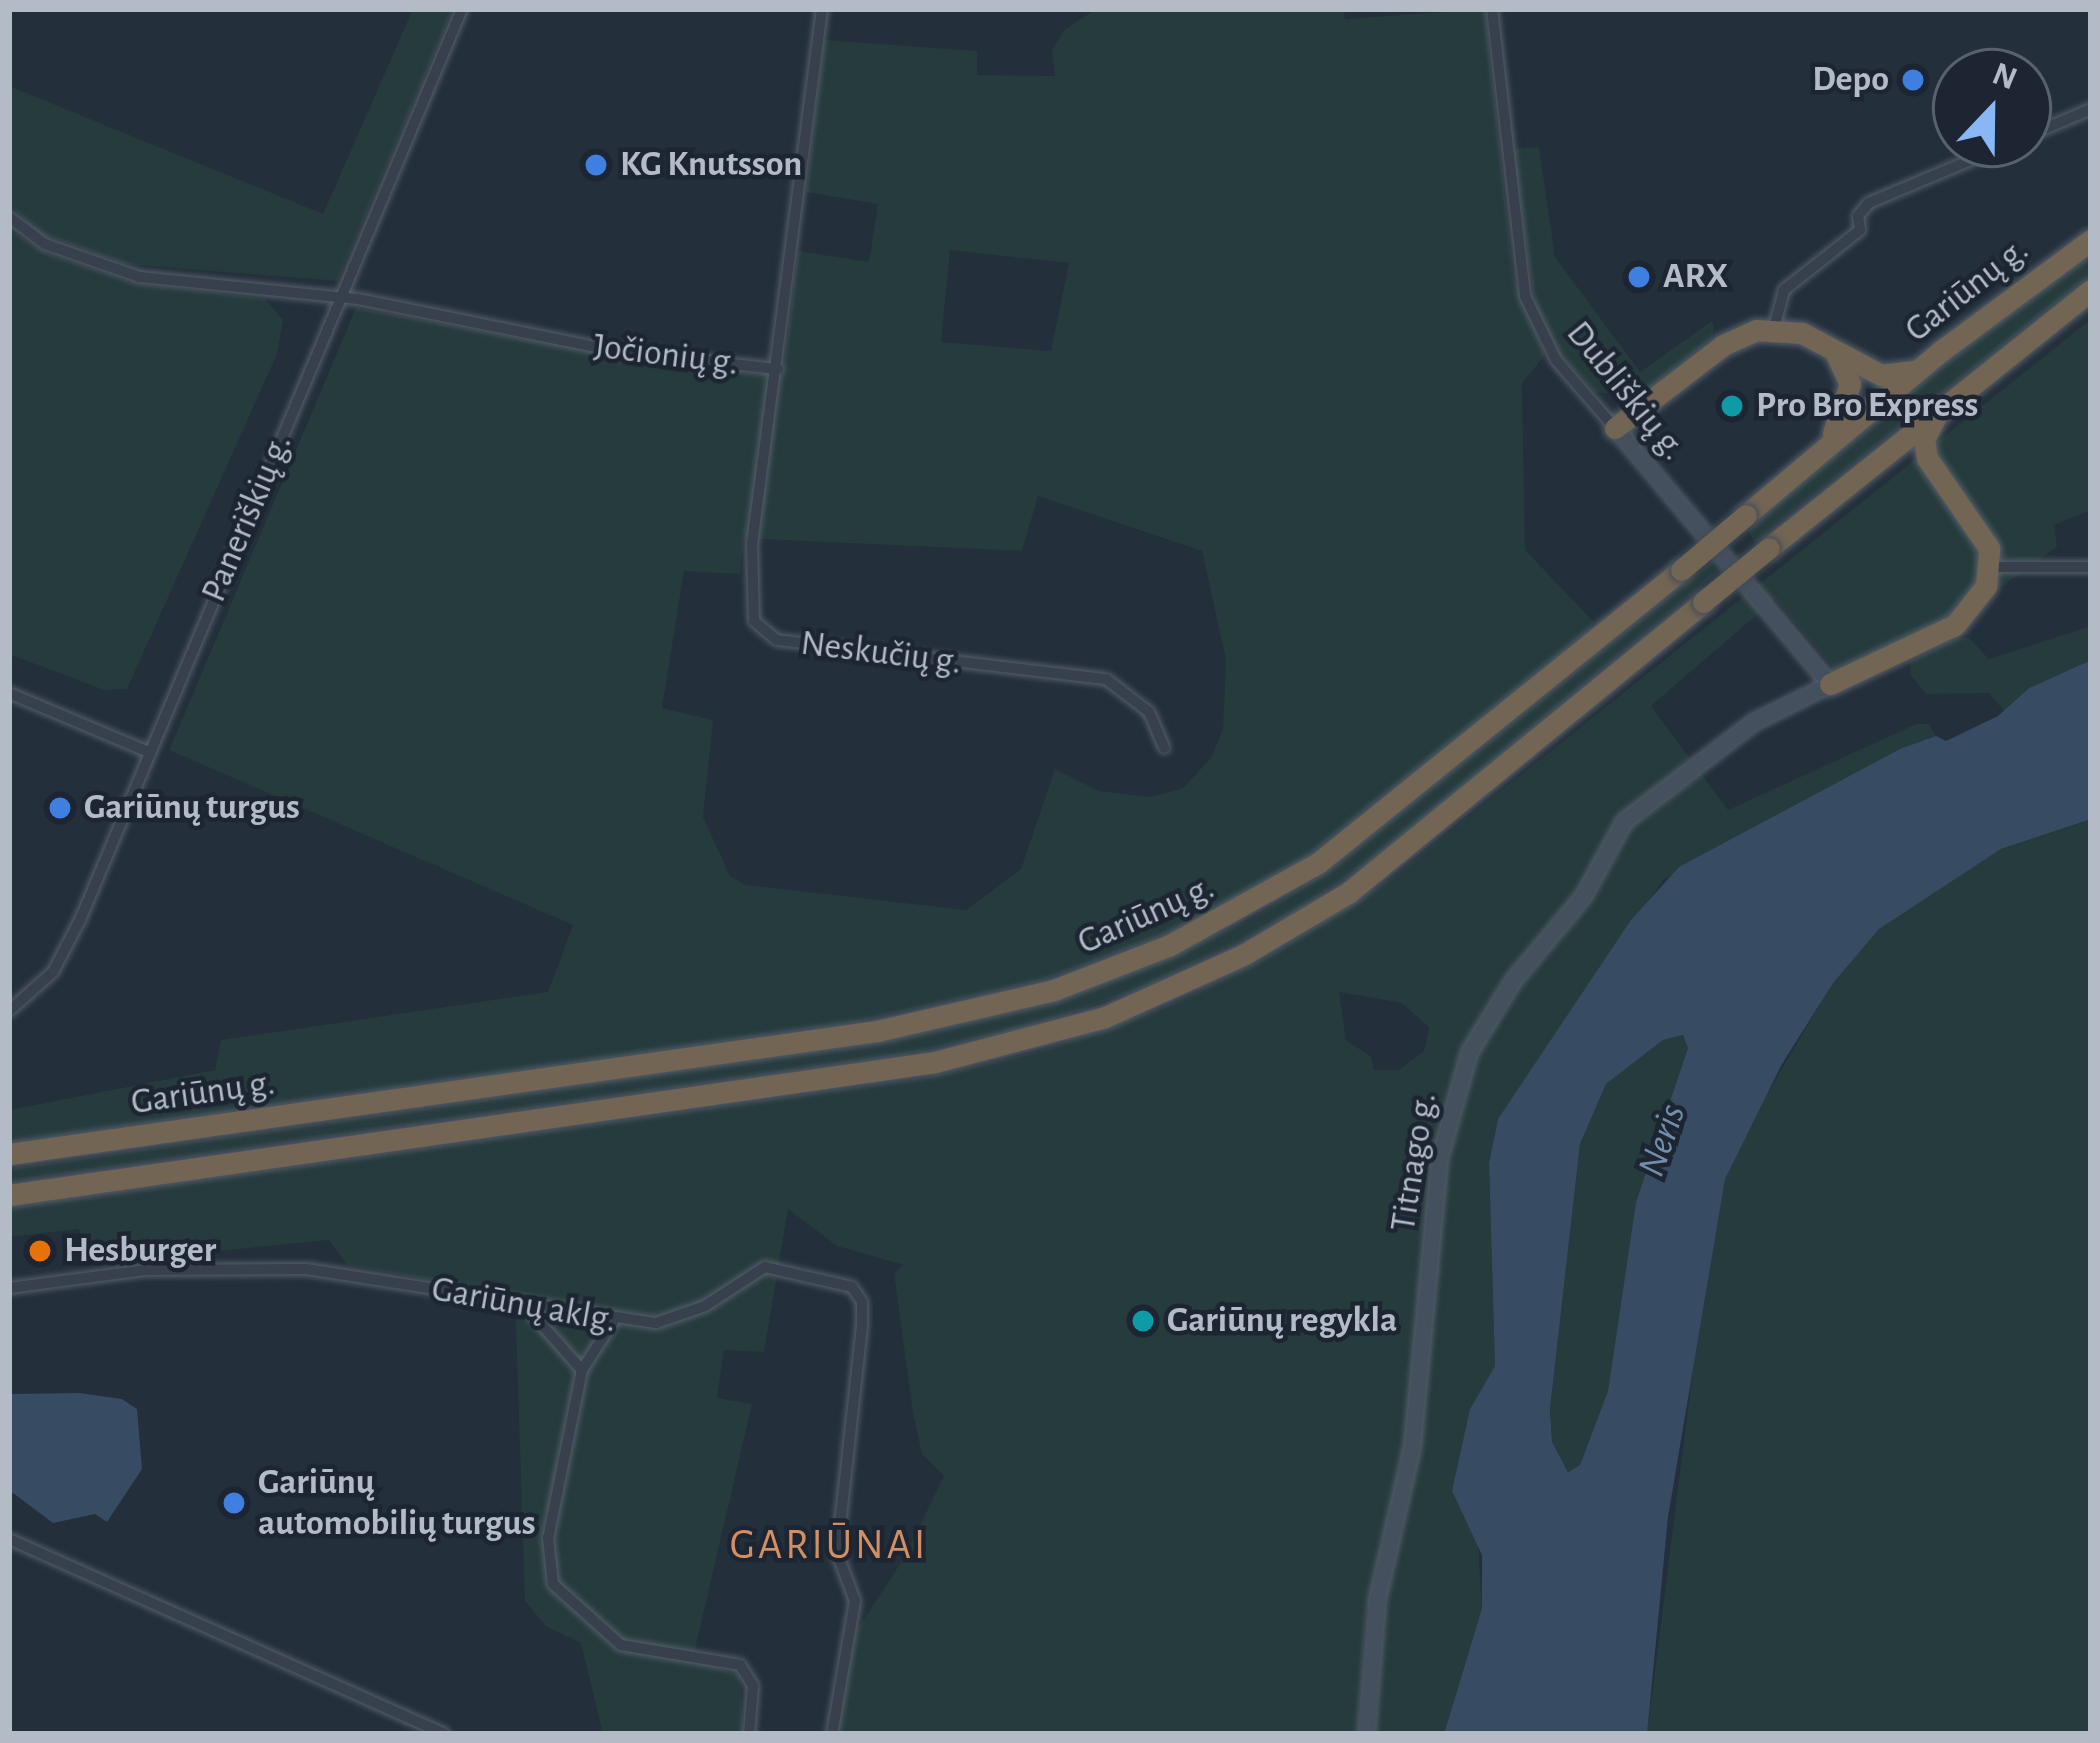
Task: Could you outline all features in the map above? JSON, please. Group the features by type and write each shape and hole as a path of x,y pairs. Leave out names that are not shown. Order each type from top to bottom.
{"highway":[{"name":"Gariūnų g.","path":"9,1154 858,1034 1054,990 1170,945 1318,862 1681,570 1921,368 2091,240"},
{"name":"Gariūnų g.","path":"9,1195 935,1062 1105,1017 1243,956 1348,893 1949,398 2091,290"},
{"path":"1615,428 1734,338 1774,328 1802,333 1837,356 1881,375 1921,368"},
{"path":"1822,451 1849,403 1837,356"},
{"path":"1830,684 1955,625 1975,606 1991,567 1981,530 1947,487 1924,444 1949,398"},
{"path":"1861,472 1907,456 1947,487"}],"street":[{"name":"Paneriškių g.","path":"9,1012 52,972 68,946 462,9"},
{"name":"Jočionių g.","path":"9,218 45,244 140,277 340,297 610,350 778,369 822,9"},
{"name":"Dubliškių g.","path":"1492,9 1526,296 1556,360 1830,684"},
{"path":"2052,126 2091,110"},
{"path":"1774,328 1784,290 1860,230 1858,216 1869,203 1952,168"},
{"name":"Neskučių g.","path":"778,369 749,572 758,630 777,640 1106,679 1149,712 1164,748"},
{"path":"1991,567 2091,567"},
{"name":"Titnago g.","path":"1366,1734 1378,1599 1412,1447 1439,1159 1469,1052 1513,980 1583,896 1624,821 1753,722 1830,684"},
{"path":"9,693 149,752"},
{"name":"Gariūnų aklg.","path":"9,1288 145,1270 261,1267 524,1304 613,1322 680,1317 765,1267 860,1294 837,1553 856,1600 832,1734"},
{"path":"524,1304 582,1370"},
{"path":"613,1322 582,1370 548,1538 553,1584 621,1645 740,1665 753,1686 749,1734"},
{"path":"9,1539 444,1734"}],"green space":[{"path":"413,9 453,9 337,281 125,264 39,233 9,204 9,86 323,214"},
{"path":"1096,9 1344,9 1345,19 1485,9 1513,277 1545,355 1522,383 1525,550 1594,622 1587,632 1299,863 1188,926 1041,981 851,1023 9,1143 9,1110 215,1070 221,1040 548,992 573,925 169,750 356,308 668,365 783,376 798,251 869,262 878,204 806,192 824,40 977,51 977,75 1055,76 1052,50 1064,30","holes":["950,250 1069,263 1051,351 941,342","1038,496 1202,551 1226,660 1223,729 1211,758 1182,789 1149,797 1099,791 1055,769 1021,869 966,910 746,885 730,876 703,817 713,720 662,708 684,571 740,574 743,538 1022,551"]},
{"path":"1539,147 1555,257 1640,372 1712,321 1712,339 1637,398 1595,392 1559,353 1536,311 1513,149"},
{"path":"9,230 48,254 131,282 265,299 283,320 277,354 127,689 104,690 9,654"},
{"path":"2091,256 2091,275 1754,542 1748,529 1996,319"},
{"path":"2091,319 2091,510 2054,525 2057,547 1959,617 1837,672 1775,599 1651,706 1728,810 1916,724 1929,724 1936,736 1664,879 1498,1119 1489,1163 1495,1366 1470,1409 1482,1608 1444,1734 1375,1734 1385,1608 1367,1607 1357,1734 838,1734 853,1636 904,1558 944,1476 922,1454 913,1414 894,1273 904,1265 837,1246 788,1209 764,1352 724,1350 717,1398 752,1404 693,1658 740,1676 743,1734 603,1734 581,1643 546,1626 525,1601 515,1295 347,1265 329,1240 84,1264 79,1229 9,1237 9,1207 922,1078 1040,1051 1176,1002 1265,958 1388,881","holes":["1339,992 1402,1003 1429,1027 1424,1051 1399,1070 1374,1070 1371,1057 1346,1040"]},
{"path":"1714,560 1721,569 1387,850 1288,917 1143,988 1026,1028 897,1056 9,1182 9,1169 884,1040 1067,998 1248,921 1329,870"},
{"path":"2091,626 2091,660 2029,688 2004,711 1989,693 1926,694 1910,674 1911,660 1956,638 1969,638 1989,659"},
{"path":"2091,819 2091,1734 1647,1734 1705,1274 1725,1179 1748,1127 1832,983 1878,929 2001,849"},
{"path":"1683,1035 1688,1048 1636,1202 1608,1391 1580,1465 1568,1472 1552,1442 1550,1409 1580,1144 1606,1084 1663,1040"}],"water":[{"name":"Neris","path":"2091,660 2091,819 2001,849 1879,929 1833,983 1782,1064 1725,1179 1668,1517 1647,1734 1444,1734 1482,1608 1482,1555 1452,1491 1470,1409 1495,1366 1489,1163 1498,1119 1631,920 1679,867 1900,749 1936,736 1946,741 1998,716 2029,688","holes":["1683,1035 1688,1048 1636,1202 1608,1391 1580,1465 1568,1472 1552,1442 1550,1409 1580,1144 1606,1084 1663,1040"]},
{"path":"79,1393 122,1399 137,1409 142,1469 107,1522 95,1514 53,1523 9,1490 9,1394"}],"place":[{"name":"Depo","path":"1913,80"},
{"name":"KG Knutsson","path":"596,165"},
{"name":"ARX","path":"1639,277"},
{"name":"Pro Bro Express","path":"1732,406"},
{"name":"Gariūnų turgus","path":"60,808"},
{"name":"Hesburger","path":"40,1251"},
{"name":"Gariūnų regykla","path":"1143,1321"},
{"name":"Gariūnų automobilių turgus","path":"234,1503"}],"district":[{"name":"GARIŪNAI","path":"829,1545"}]}
